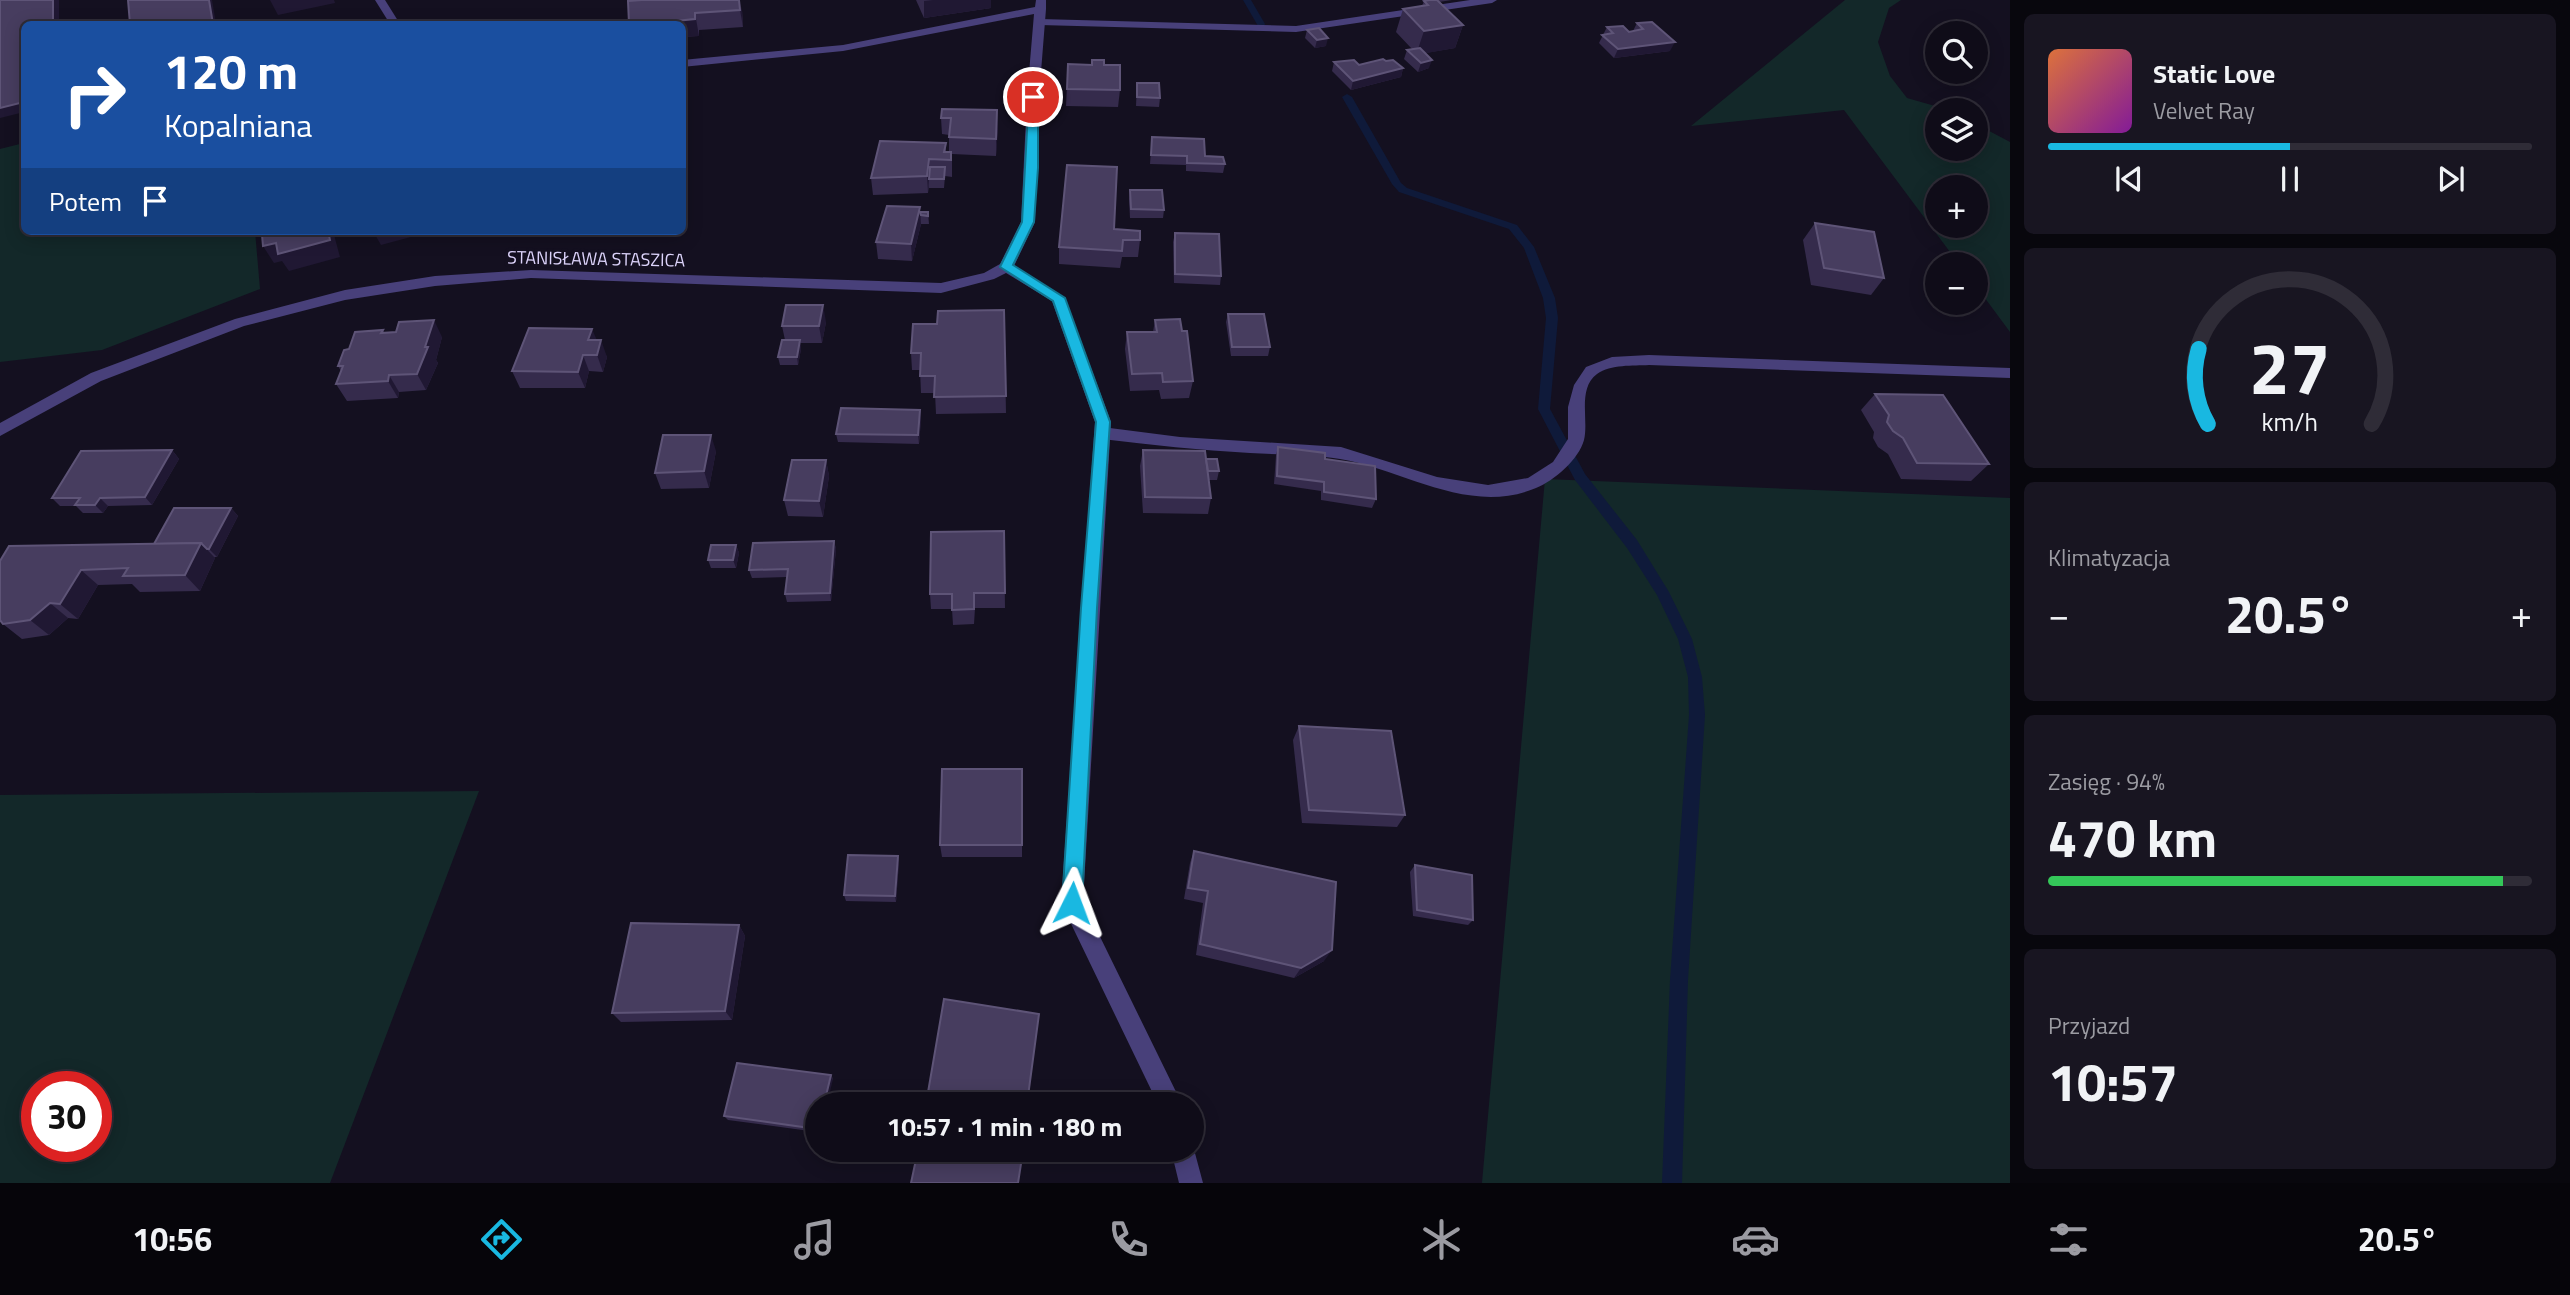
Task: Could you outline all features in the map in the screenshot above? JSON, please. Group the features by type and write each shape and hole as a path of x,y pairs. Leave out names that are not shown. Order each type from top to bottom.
{"street":[{"path":"380,0 393,21"},
{"path":"686,64 843,48 1041,10 1296,29 1492,0"},
{"path":"1041,10 1033,97 1028,222 1006,267 1058,298 1103,422 1088,621 1072,903 1164,1092"},
{"name":"STANISŁAWA STASZICA","path":"2,427 96,377 163,349 240,322 358,293 435,281 531,274 941,288 989,276 1006,267"},
{"path":"1102,433 1180,443 1341,453 1437,483 1488,491 1532,483 1559,466 1576,440 1576,407 1582,385 1591,372 1612,362 1650,360 2010,373"},
{"path":"1186,1162 1191,1183"}],"green space":[{"path":"1845,0 1901,0 1889,8 1878,42 1890,76 1907,98 1925,103 1925,161 1988,161 1988,130 2010,142 2010,332 1988,302 1988,252 1950,252 1940,238 1988,238 1988,175 1925,175 1925,218 1844,110 1691,126"},
{"path":"21,144 21,235 255,235 260,289 102,350 0,362 0,149"},
{"path":"1545,479 2010,498 2010,1183 1482,1183"},
{"path":"479,791 330,1183 0,1183 0,795"}],"building":[{"path":"0,0 53,0 53,21 21,21 21,103 0,108"},
{"path":"128,0 209,0 212,21 130,21"},
{"path":"739,0 740,10 695,13 695,19 675,21 629,21 628,1"},
{"path":"1437,0 1463,25 1424,31 1403,9 1428,5 1424,1"},
{"path":"1652,22 1675,42 1618,49 1602,35 1613,33 1607,27 1623,26 1629,32 1643,29 1637,23"},
{"path":"1319,28 1328,38 1317,40 1307,30"},
{"path":"1420,48 1432,60 1421,63 1407,50"},
{"path":"1383,59 1393,60 1403,68 1353,81 1334,62 1354,60 1359,65"},
{"path":"1092,60 1104,60 1104,65 1120,65 1120,90 1067,89 1068,64 1092,65"},
{"path":"1137,83 1159,83 1160,98 1137,97"},
{"path":"942,109 997,110 996,139 949,137 951,118 941,118"},
{"path":"1152,137 1204,139 1205,156 1223,157 1225,164 1187,163 1187,156 1151,155"},
{"path":"880,141 946,143 944,152 951,152 951,160 929,159 927,176 871,178"},
{"path":"1067,165 1117,167 1114,229 1140,231 1140,240 1123,240 1122,251 1059,247"},
{"path":"930,167 945,167 944,179 929,179"},
{"path":"1130,190 1162,190 1164,210 1131,209"},
{"path":"887,206 920,207 911,244 876,242"},
{"path":"1815,223 1874,232 1884,278 1824,268"},
{"path":"1175,233 1219,234 1221,276 1175,274"},
{"path":"262,235 329,235 330,240 278,254 276,243 263,246"},
{"path":"786,305 823,305 819,326 782,326"},
{"path":"1004,310 1006,396 934,397 935,376 920,376 921,353 911,353 913,324 937,324 938,311"},
{"path":"1228,314 1264,314 1270,347 1232,347"},
{"path":"1180,319 1182,331 1187,331 1193,381 1163,382 1162,373 1132,374 1127,332 1157,332 1155,320"},
{"path":"434,320 425,347 428,347 417,374 389,375 388,381 336,384 343,366 338,366 344,350 349,349 355,332 396,332 399,322"},
{"path":"529,328 592,329 588,340 601,340 597,355 583,355 578,372 512,371"},
{"path":"782,340 800,340 797,357 778,357"},
{"path":"1875,394 1943,395 1989,464 1917,463 1903,438 1893,431 1887,422 1889,415"},
{"path":"841,408 920,410 918,435 836,434"},
{"path":"663,435 711,435 704,471 655,473"},
{"path":"1278,447 1325,453 1325,459 1375,466 1376,499 1324,492 1324,482 1277,476"},
{"path":"172,450 145,497 100,498 95,505 75,505 80,498 52,498 81,451"},
{"path":"1143,450 1205,451 1211,498 1145,497"},
{"path":"1206,459 1217,459 1219,471 1208,471"},
{"path":"792,460 826,460 819,501 784,500"},
{"path":"174,508 231,508 209,549 201,543 154,544"},
{"path":"1004,531 1005,593 974,593 974,609 952,610 952,594 930,594 931,532"},
{"path":"834,541 830,593 785,594 788,569 749,570 753,543"},
{"path":"201,543 185,575 123,576 128,568 81,570 60,604 50,603 30,620 3,624 0,620 0,561 9,546"},
{"path":"711,545 736,545 733,560 708,560"},
{"path":"1299,726 1391,731 1405,815 1309,810"},
{"path":"942,769 1022,769 1022,845 940,845"},
{"path":"1194,851 1336,882 1332,950 1301,968 1200,944 1208,891 1188,888"},
{"path":"848,855 898,856 895,896 844,895"},
{"path":"1415,865 1472,875 1473,920 1417,910"},
{"path":"631,923 739,925 725,1011 612,1013"},
{"path":"944,999 1039,1014 1029,1092 928,1092"},
{"path":"737,1063 831,1075 827,1092 805,1092 805,1127 724,1116"},
{"path":"915,1162 1021,1164 1018,1183 911,1183"}],"waterway":[{"path":"1247,0 1261,24"},
{"path":"1347,97 1403,190 1513,227 1529,247 1549,298 1552,318 1544,409 1580,477 1632,544 1662,592 1685,639 1695,677 1697,715 1679,980 1672,1183"}],"route":[{"path":"1033,97 1028,222 1006,267 1058,298 1103,422 1072,903"}]}
